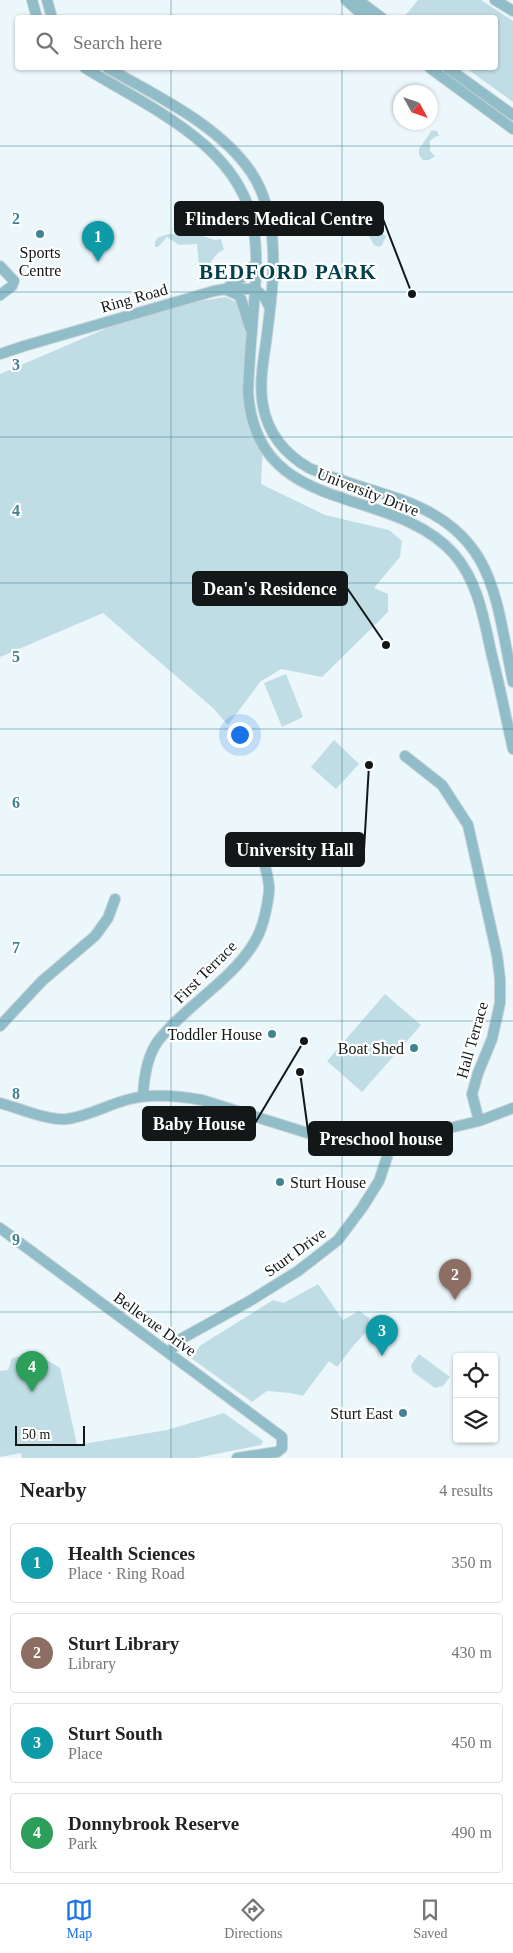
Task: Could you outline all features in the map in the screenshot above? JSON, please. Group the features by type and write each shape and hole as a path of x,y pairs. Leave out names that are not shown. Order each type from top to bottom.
{"street":[{"path":"32,0 36,15"},
{"path":"47,0 51,15"},
{"path":"346,0 363,15"},
{"path":"358,0 378,15"},
{"path":"495,0 513,11"},
{"name":"University Drive","path":"88,70 182,126 208,148 234,179 248,207 254,229 256,263 251,332 249,402 256,432 272,458 292,476 315,489 411,523 428,532 453,554 465,568 480,601 513,749"},
{"name":"University Drive","path":"111,70 173,106 232,148 257,182 269,218 273,255 270,308 261,391 266,417 280,444 298,461 309,468 421,508 450,524 470,543 486,568 513,682"},
{"path":"433,70 513,129"},
{"path":"451,70 513,115"},
{"path":"269,218 267,274 261,284 255,289 265,298 270,308"},
{"path":"251,332 241,298 226,289 247,274 256,263"},
{"path":"0,266 14,281 12,286 0,295"},
{"name":"Ring Road","path":"0,354 59,335 226,289 255,289"},
{"name":"Hall Terrace","path":"405,756 442,785 468,825 497,955 500,1003 492,1039 478,1073 472,1094 479,1121"},
{"name":"First Terrace","path":"142,1096 149,1060 157,1042 241,960 255,942 264,917 269,890 264,862"},
{"path":"0,1026 42,981 95,936 108,918 114,899"},
{"path":"0,1103 55,1118 67,1119 82,1116 142,1096 202,1100 314,1135 354,1138 437,1131 479,1121 513,1108"},
{"name":"Sturt Drive","path":"169,1353 179,1340 248,1302 298,1271 338,1240 379,1181 387,1157 390,1135"},
{"name":"Bellevue Drive","path":"0,1228 282,1437 282,1448 270,1454 238,1458"}],"shaded area":[{"path":"418,0 481,0 513,21 513,102 469,70 498,70 498,15 406,15"},
{"path":"432,130 437,131 439,136 430,141 430,151 435,156 429,160 423,160 419,155 419,149"},
{"path":"368,216 376,229 386,236 379,247 374,245 360,220"},
{"path":"169,234 200,235 215,240 221,239 224,250 217,254 201,273 197,244 179,245 167,237 158,247 155,247 155,241 159,237"},
{"path":"226,297 236,302 251,332 248,391 263,443 261,484 325,515 389,530 402,541 400,557 374,588 388,594 388,612 322,677 281,669 260,682 228,725 213,708 103,613 0,657 0,374 154,308"},
{"path":"286,674 303,717 282,727 264,683"},
{"path":"334,740 359,764 336,789 311,767"},
{"path":"385,994 421,1025 362,1092 327,1061"},
{"path":"318,1284 343,1320 359,1311 369,1318 368,1330 337,1367 329,1361 303,1396 267,1391 252,1402 191,1358 201,1345 273,1300 284,1303"},
{"path":"419,1354 450,1377 443,1386 435,1388 413,1372 411,1365"},
{"path":"27,1355 42,1357 60,1368 77,1445 167,1430 224,1413 263,1441 261,1445 196,1458 22,1458 21,1453 0,1457 0,1371 8,1370 12,1358"}],"place":[{"name":"Sports Centre","path":"40,234"},
{"name":"Health Sciences","path":"98,262"},
{"name":"Flinders Medical Centre","path":"412,294"},
{"name":"Dean's Residence","path":"386,645"},
{"name":"University Hall","path":"369,765"},
{"name":"Toddler House","path":"272,1034"},
{"name":"Baby House","path":"304,1041"},
{"name":"Boat Shed","path":"414,1048"},
{"name":"Preschool house","path":"300,1072"},
{"name":"Sturt House","path":"280,1182"},
{"name":"Sturt Library","path":"455,1300"},
{"name":"Sturt South","path":"382,1356"},
{"name":"Donnybrook Reserve","path":"32,1392"},
{"name":"Sturt East","path":"403,1413"}],"district":[{"name":"BEDFORD PARK","path":"288,272"}]}
